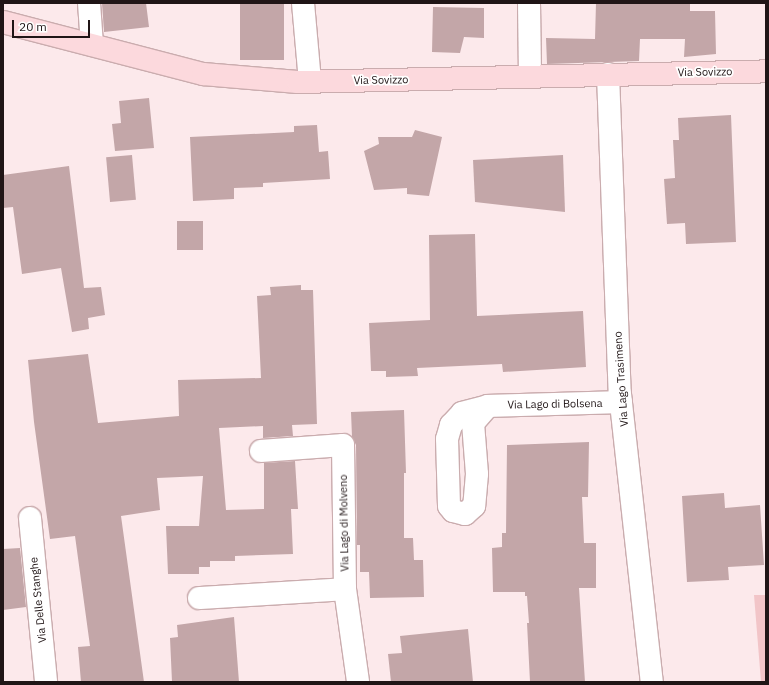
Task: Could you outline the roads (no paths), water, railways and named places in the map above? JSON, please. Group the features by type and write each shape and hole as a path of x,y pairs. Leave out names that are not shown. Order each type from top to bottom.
{"street":[{"path":"89,3 92,45"},
{"path":"302,3 310,81"},
{"path":"529,3 530,76"},
{"name":"Via Sovizzo","path":"3,22 203,74 310,81 766,71"},
{"name":"Via Lago Trasimeno","path":"608,74 621,402 652,682"},
{"name":"Via Lago di Bolsena","path":"488,406 621,402"},
{"name":"Via Lago di Molveno","path":"261,451 343,445 345,589 358,682"},
{"name":"Via Delle Stanghe","path":"30,518 46,682"},
{"path":"200,598 345,589"}]}
